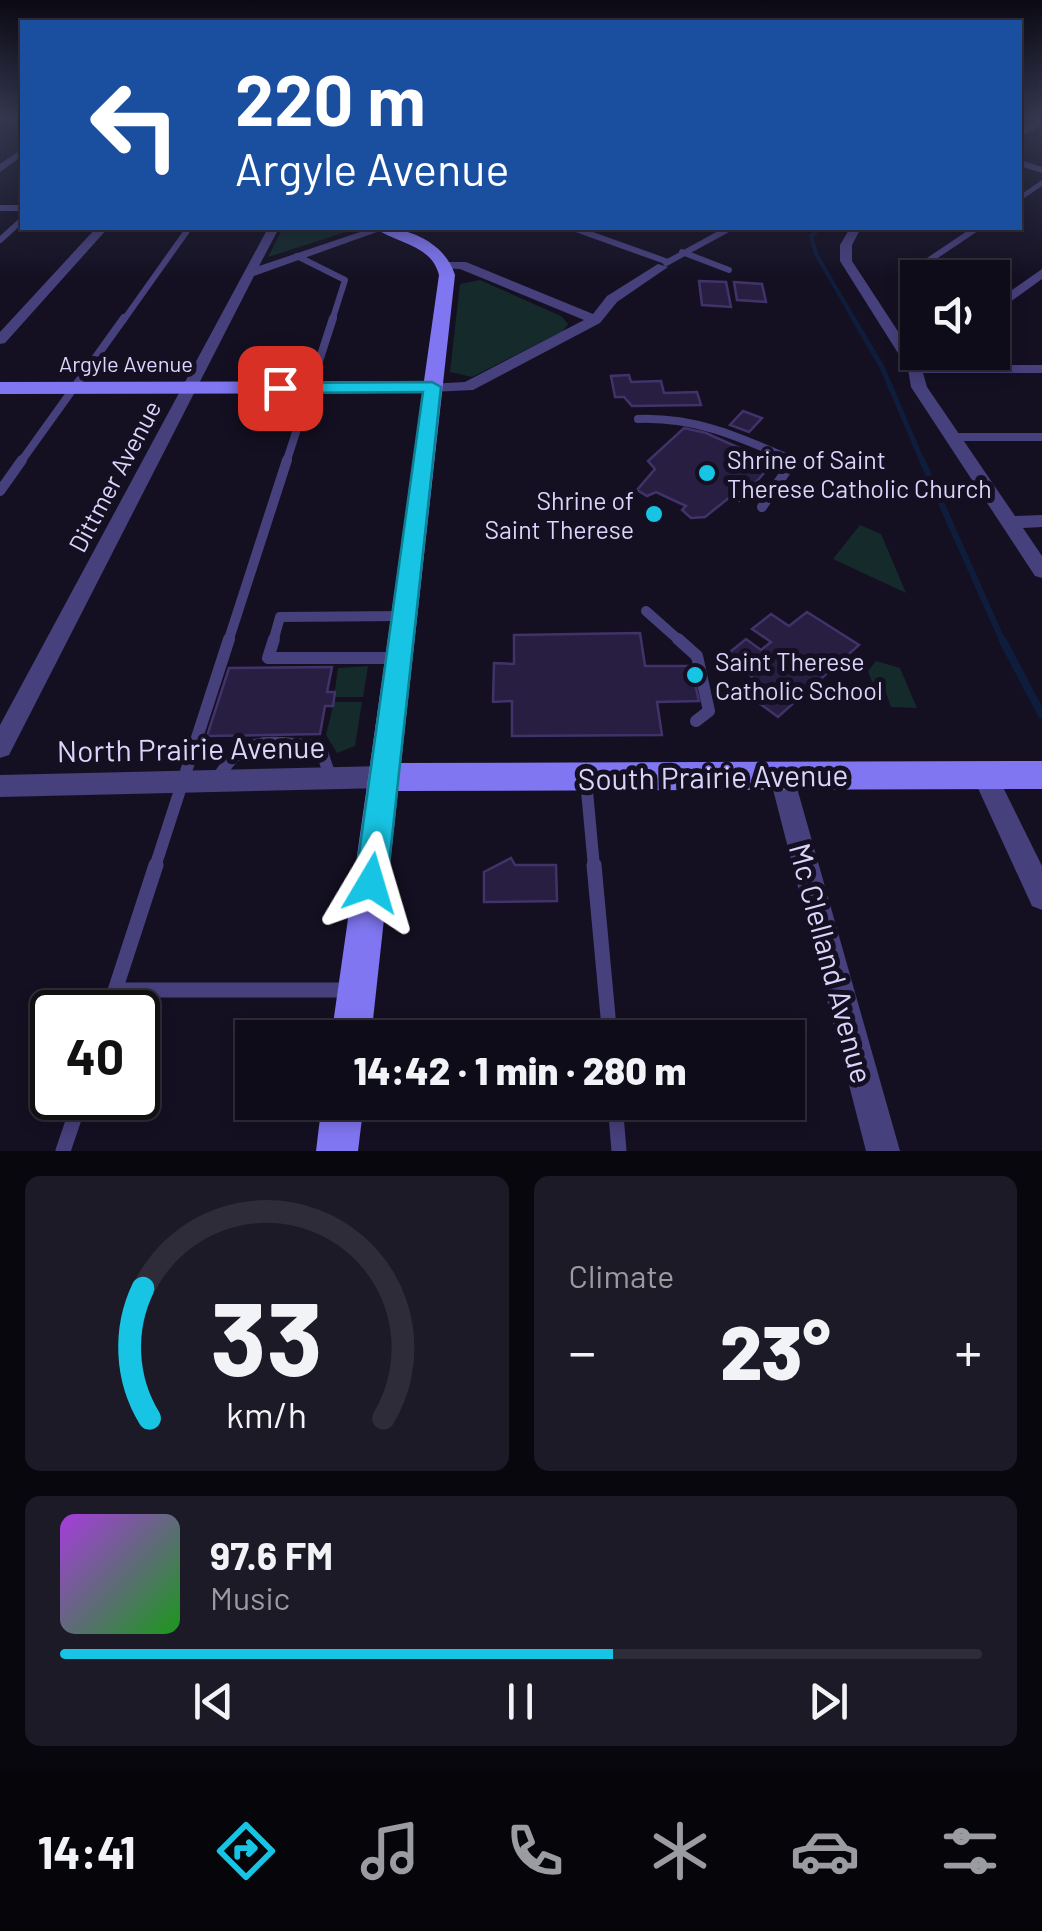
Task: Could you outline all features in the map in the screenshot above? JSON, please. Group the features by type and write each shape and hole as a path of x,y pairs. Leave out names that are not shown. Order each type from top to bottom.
{"street":[{"path":"0,340 100,230"},
{"name":"Dittmer Avenue","path":"0,748 272,230"},
{"path":"248,274 376,230"},
{"path":"354,1020 446,265 436,252 386,230"},
{"path":"855,230 846,245 846,261 900,346"},
{"path":"432,387 468,387 596,320 612,300 665,264"},
{"path":"446,265 462,265 596,320"},
{"path":"1010,297 1042,273"},
{"path":"1010,369 1042,369"},
{"path":"915,370 919,388 1042,570"},
{"name":"Argyle Avenue","path":"0,388 432,387"},
{"path":"1009,522 1042,521"},
{"name":"Mc Clelland Avenue","path":"781,774 884,1151"},
{"path":"983,774 1042,896"},
{"name":"South Prairie Avenue","path":"384,777 1042,775"},
{"name":"North Prairie Avenue","path":"0,786 384,777"},
{"path":"337,1151 341,1120"}],"lane":[{"path":"0,240 20,222"},
{"path":"0,491 188,230"},
{"path":"578,230 665,264 726,230"},
{"path":"929,260 974,230"},
{"path":"681,252 729,270"},
{"path":"116,990 345,280 298,256"},
{"path":"638,419 692,418 788,458 790,465 762,507"},
{"path":"953,438 1042,437"},
{"path":"646,611 697,656 708,711 696,721"},
{"path":"399,658 268,658 280,616 404,616"},
{"path":"218,778 240,747 311,742 325,752 330,777"},
{"path":"586,777 608,1020"},
{"path":"160,990 358,990"},
{"path":"63,1151 73,1120"},
{"path":"616,1120 619,1151"}],"green space":[{"path":"282,230 352,230 268,257"},
{"path":"480,280 561,316 568,324 563,331 472,377 450,372 460,284"},
{"path":"860,525 881,534 906,593 833,559"},
{"path":"876,661 900,668 917,708 891,707 884,687 872,682 868,671"},
{"path":"368,666 363,697 334,697 338,668"},
{"path":"334,702 362,702 355,746 337,753 326,735"}],"building":[{"path":"699,281 726,282 731,307 702,305"},
{"path":"734,282 762,284 766,302 737,300"},
{"path":"629,375 631,382 661,381 664,393 697,392 701,405 632,406 624,397 615,397 611,376"},
{"path":"743,411 762,418 749,432 730,425"},
{"name":"Shrine of Saint Therese Catholic Church","path":"684,428 706,433 773,463 739,501 730,497 705,517 691,518 682,510 686,506 656,492 647,496 637,490 655,469 648,461"},
{"path":"807,612 859,645 778,717 743,691 756,680 725,656 746,639 761,650 771,642 752,629 771,614 789,626"},
{"path":"640,633 645,666 691,666 699,701 657,702 662,735 512,736 512,701 493,702 494,663 514,664 514,635"},
{"path":"332,667 327,692 335,692 333,706 325,706 320,734 207,736 229,668"},
{"path":"511,858 515,865 556,865 557,901 484,902 484,872"}],"waterway":[{"path":"818,230 811,236 816,254 855,321"},
{"path":"853,318 882,367 923,463"},
{"path":"922,460 1003,642"},
{"path":"1002,639 1042,715"}],"place":[{"name":"Shrine of Saint Therese Catholic Church","path":"707,473"},
{"name":"Shrine of Saint Therese","path":"654,514"},
{"name":"Saint Therese Catholic School","path":"695,675"}],"route":[{"path":"280,388 432,387 371,883"}]}
